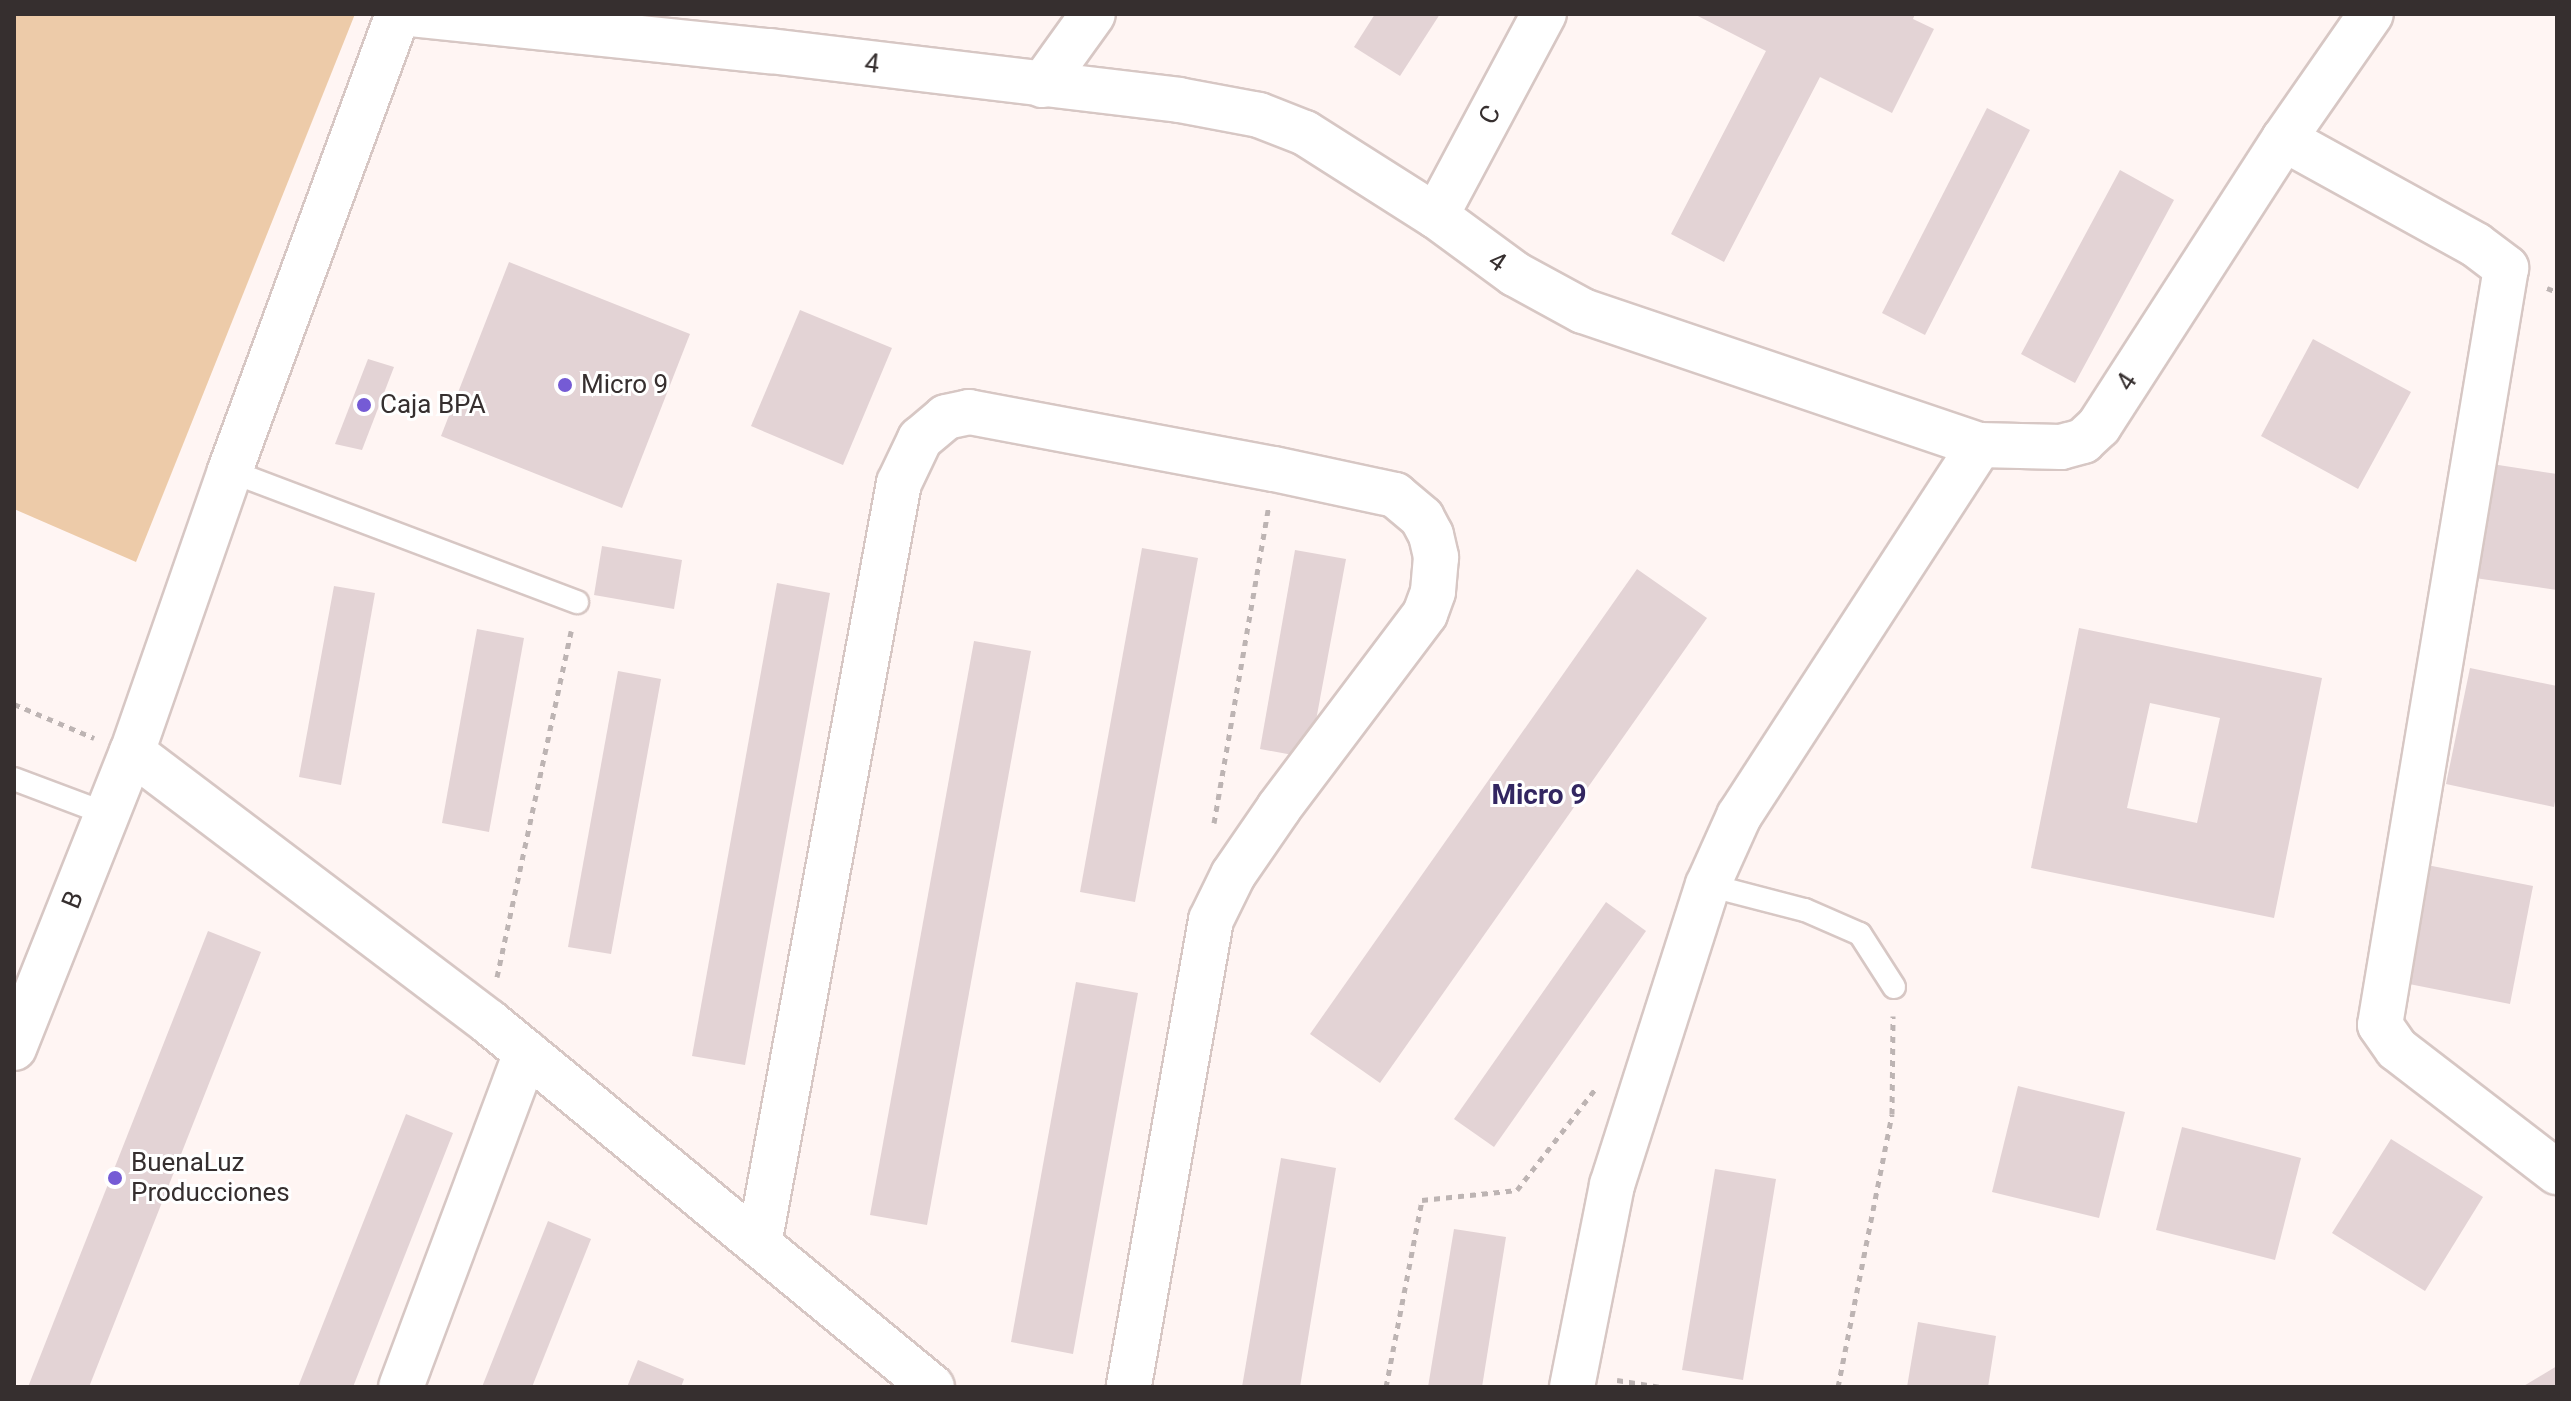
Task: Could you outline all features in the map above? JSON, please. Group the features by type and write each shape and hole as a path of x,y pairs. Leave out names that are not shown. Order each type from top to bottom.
{"street":[{"name":"B","path":"14,1048 132,752 230,471 398,14"},
{"name":"4","path":"409,14 770,51 1179,100 1259,115 1305,133 1436,216 1515,274 1583,311 1980,445 2061,447 2074,445 2091,435 2284,139 2371,14"},
{"path":"1042,85 1093,14"},
{"name":"C","path":"1436,216 1544,14"},
{"path":"2284,139 2476,245 2506,268 2380,1025 2397,1049 2557,1172"},
{"path":"759,1244 899,483 920,439 946,417 969,412 1395,495 1422,518 1431,535 1436,557 1433,592 1425,614 1240,865 1211,920 1129,1387"},
{"path":"1572,1387 1612,1185 1708,885 1739,816 1980,445"},
{"path":"132,752 489,1022 932,1387"},
{"path":"401,1387 526,1053"}],"lane":[{"path":"230,471 577,602"},
{"path":"14,779 107,814"},
{"path":"1708,885 1805,910 1860,934 1894,987"}],"path":[{"path":"489,1022 577,602"},
{"path":"14,704 132,752"},
{"path":"1838,1387 1892,1114 1894,987"},
{"path":"1386,1387 1422,1200 1517,1190 1601,1082"}],"shaded area":[{"path":"14,14 355,14 136,562 14,509"}],"building":[{"path":"1375,14 1440,14 1400,76 1354,47"},
{"path":"1694,14 1915,14 1913,19 1934,29 1892,113 1820,77 1724,262 1671,234 1766,51"},
{"path":"1987,108 2030,130 1925,335 1882,313"},
{"path":"2120,170 2174,200 2075,383 2021,354"},
{"name":"Micro 9","path":"509,262 690,334 622,508 441,436"},
{"path":"800,310 892,348 843,465 751,426"},
{"path":"2313,339 2411,392 2358,489 2261,436"},
{"name":"Caja BPA","path":"368,359 394,367 362,450 335,444"},
{"path":"2492,464 2557,474 2557,590 2475,578"},
{"path":"602,546 682,560 674,609 594,595"},
{"path":"1142,548 1198,558 1135,902 1080,892"},
{"path":"1295,550 1346,559 1309,758 1260,749"},
{"path":"1637,569 1707,618 1380,1083 1310,1034"},
{"path":"777,583 830,593 745,1065 692,1056"},
{"path":"334,586 375,593 341,785 299,777"},
{"path":"2079,628 2322,678 2274,918 2031,868","holes":["2150,703 2220,718 2197,823 2127,808"]},
{"path":"477,629 524,638 489,832 442,823"},
{"path":"974,641 1031,651 927,1225 870,1215"},
{"path":"2470,668 2557,686 2557,790 2554,807 2446,784"},
{"path":"618,671 661,679 611,954 568,947"},
{"path":"2422,864 2533,886 2510,1004 2399,982"},
{"path":"1606,902 1646,931 1494,1147 1454,1119"},
{"path":"208,931 261,952 89,1387 28,1387"},
{"path":"1076,982 1138,993 1073,1354 1011,1342"},
{"path":"2018,1086 2125,1112 2099,1218 1992,1192"},
{"path":"406,1114 453,1133 353,1387 298,1387"},
{"path":"2182,1127 2301,1158 2275,1260 2156,1230"},
{"path":"2391,1139 2483,1197 2425,1291 2332,1233"},
{"path":"1281,1158 1336,1168 1300,1387 1242,1387"},
{"path":"1715,1169 1776,1179 1743,1380 1682,1370"},
{"path":"548,1221 591,1239 532,1387 482,1387"},
{"path":"1454,1229 1506,1237 1482,1387 1428,1387"},
{"path":"1918,1322 1996,1336 1988,1387 1907,1387"},
{"path":"638,1360 684,1379 681,1387 627,1387"},
{"path":"2557,1366 2557,1387 2522,1387"}],"place":[{"name":"Micro 9","path":"565,385"},
{"name":"Caja BPA","path":"364,405"},
{"name":"BuenaLuz Producciones","path":"115,1178"}],"district":[{"name":"Micro 9","path":"1539,795"}]}
